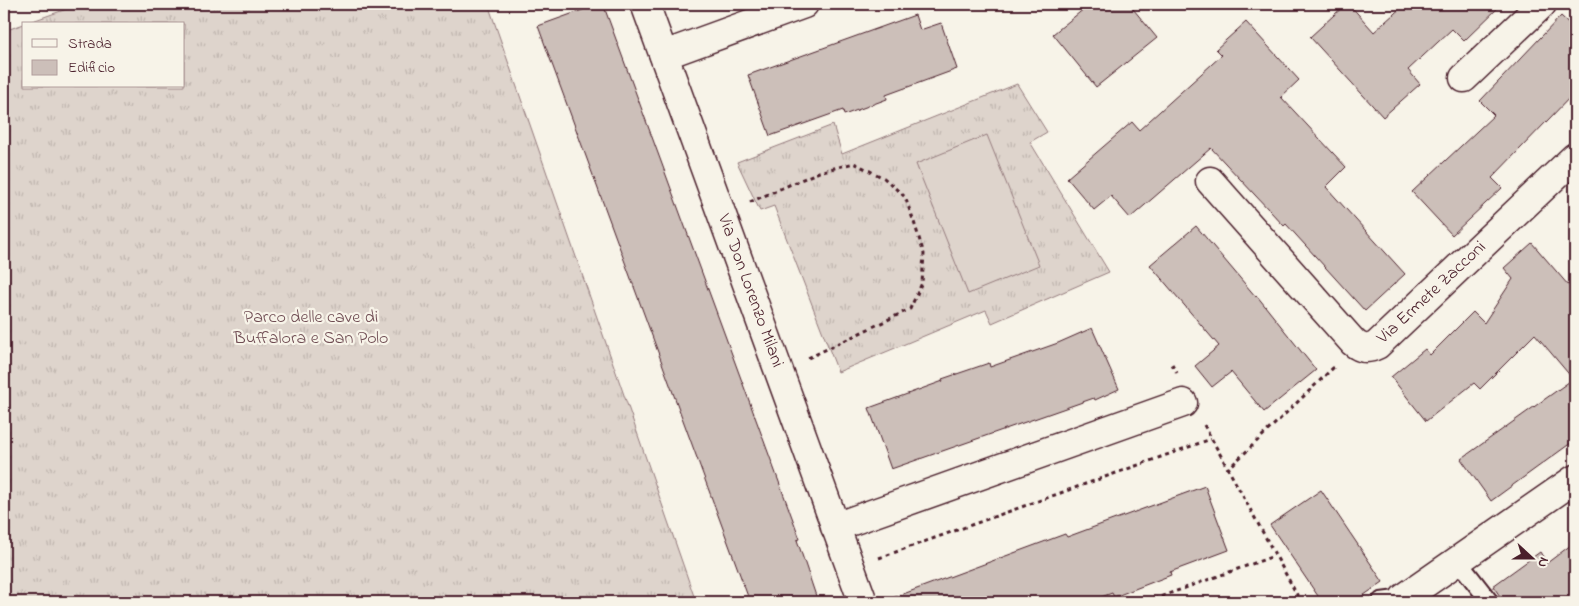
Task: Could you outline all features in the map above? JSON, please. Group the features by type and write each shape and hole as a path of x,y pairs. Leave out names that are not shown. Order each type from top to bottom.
{"street":[{"name":"Via Don Lorenzo Milani","path":"645,4 863,602"},
{"path":"664,55 804,4"},
{"path":"1464,78 1542,4"},
{"name":"Via Ermete Zacconi","path":"1210,181 1358,347 1364,349 1377,345 1575,157"},
{"path":"835,527 1181,391"},
{"path":"1392,599 1458,561 1575,479"}],"lane":[{"path":"1458,561 1490,602"}],"path":[{"path":"4,6 9,4"},
{"path":"722,214 819,172 854,163 884,178 905,197 924,254 922,283 910,309 779,372"},
{"path":"1227,470 1346,355 1358,347"},
{"path":"1172,364 1181,391"},
{"path":"1203,423 1300,602"},
{"path":"878,558 1211,439"},
{"path":"1146,602 1274,556"}],"green space":[{"name":"Parco delle cave di Buffalora e San Polo","path":"81,4 488,4 696,602 4,602 4,31 22,25 22,88 185,88 185,22 30,22"},
{"path":"1017,84 1047,132 1030,142 1109,272 992,323 986,310 838,372 774,206 760,211 737,162 833,125 842,154"},
{"path":"987,135 1039,265 968,294 916,164"}],"building":[{"path":"603,4 800,539 797,540 818,602 750,602 538,26"},
{"path":"1090,4 1129,4 1157,38 1096,87 1053,34"},
{"path":"1346,4 1349,4 1374,32 1405,4 1502,4 1464,41 1452,29 1408,70 1420,84 1383,117 1310,37"},
{"path":"915,15 920,30 941,23 957,69 886,95 887,99 844,115 843,110 770,136 748,75"},
{"path":"1561,16 1575,29 1575,92 1492,178 1502,188 1452,235 1412,192 1494,115 1480,101"},
{"path":"1246,22 1299,80 1281,97 1346,167 1326,187 1405,274 1365,311 1286,224 1284,226 1211,148 1130,218 1111,196 1094,210 1067,178 1132,122 1139,130 1222,55 1216,49"},
{"path":"1196,226 1257,296 1316,370 1264,412 1231,372 1212,387 1195,366 1219,346 1150,265"},
{"path":"1532,243 1575,293 1575,440 1491,501 1461,459 1573,379 1535,334 1480,389 1474,383 1426,421 1391,377 1425,349 1430,355 1473,312 1484,323 1513,279 1504,268"},
{"path":"1092,328 1119,389 1095,400 1094,398 891,469 869,408 943,381 942,379 989,363 990,367 1058,343"},
{"path":"1205,486 1229,550 1170,572 1171,575 1114,597 1112,593 1088,602 888,602 887,600 1065,534 1067,537"},
{"path":"1321,490 1383,582 1354,602 1322,602 1270,525"},
{"path":"1575,542 1575,602 1504,602 1493,586 1540,552 1547,563"}]}
